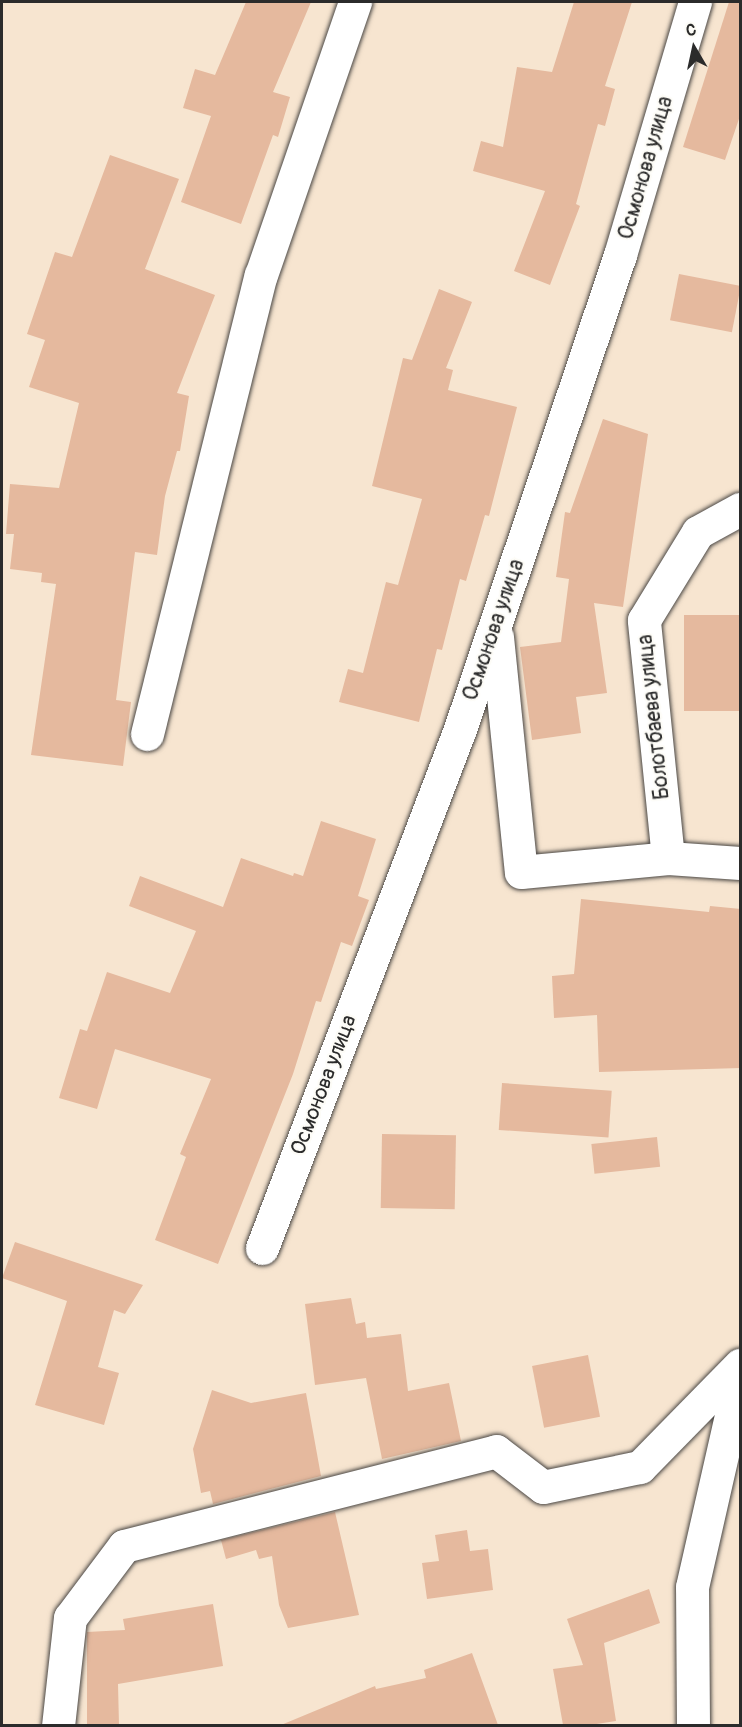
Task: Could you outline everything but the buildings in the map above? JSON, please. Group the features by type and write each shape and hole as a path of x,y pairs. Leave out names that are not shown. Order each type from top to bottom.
{"street":[{"path":"147,734 261,275 355,2"},
{"name":"Осмонова улица","path":"262,1248 460,729 620,255 695,2"},
{"name":"Болотбаева улица","path":"668,858 644,620 698,532 741,509"},
{"path":"495,624 521,872 668,858 741,863"},
{"path":"58,1725 70,1618 124,1546 496,1451 543,1487 640,1467 741,1365"},
{"path":"693,1725 692,1587 741,1376"}]}
